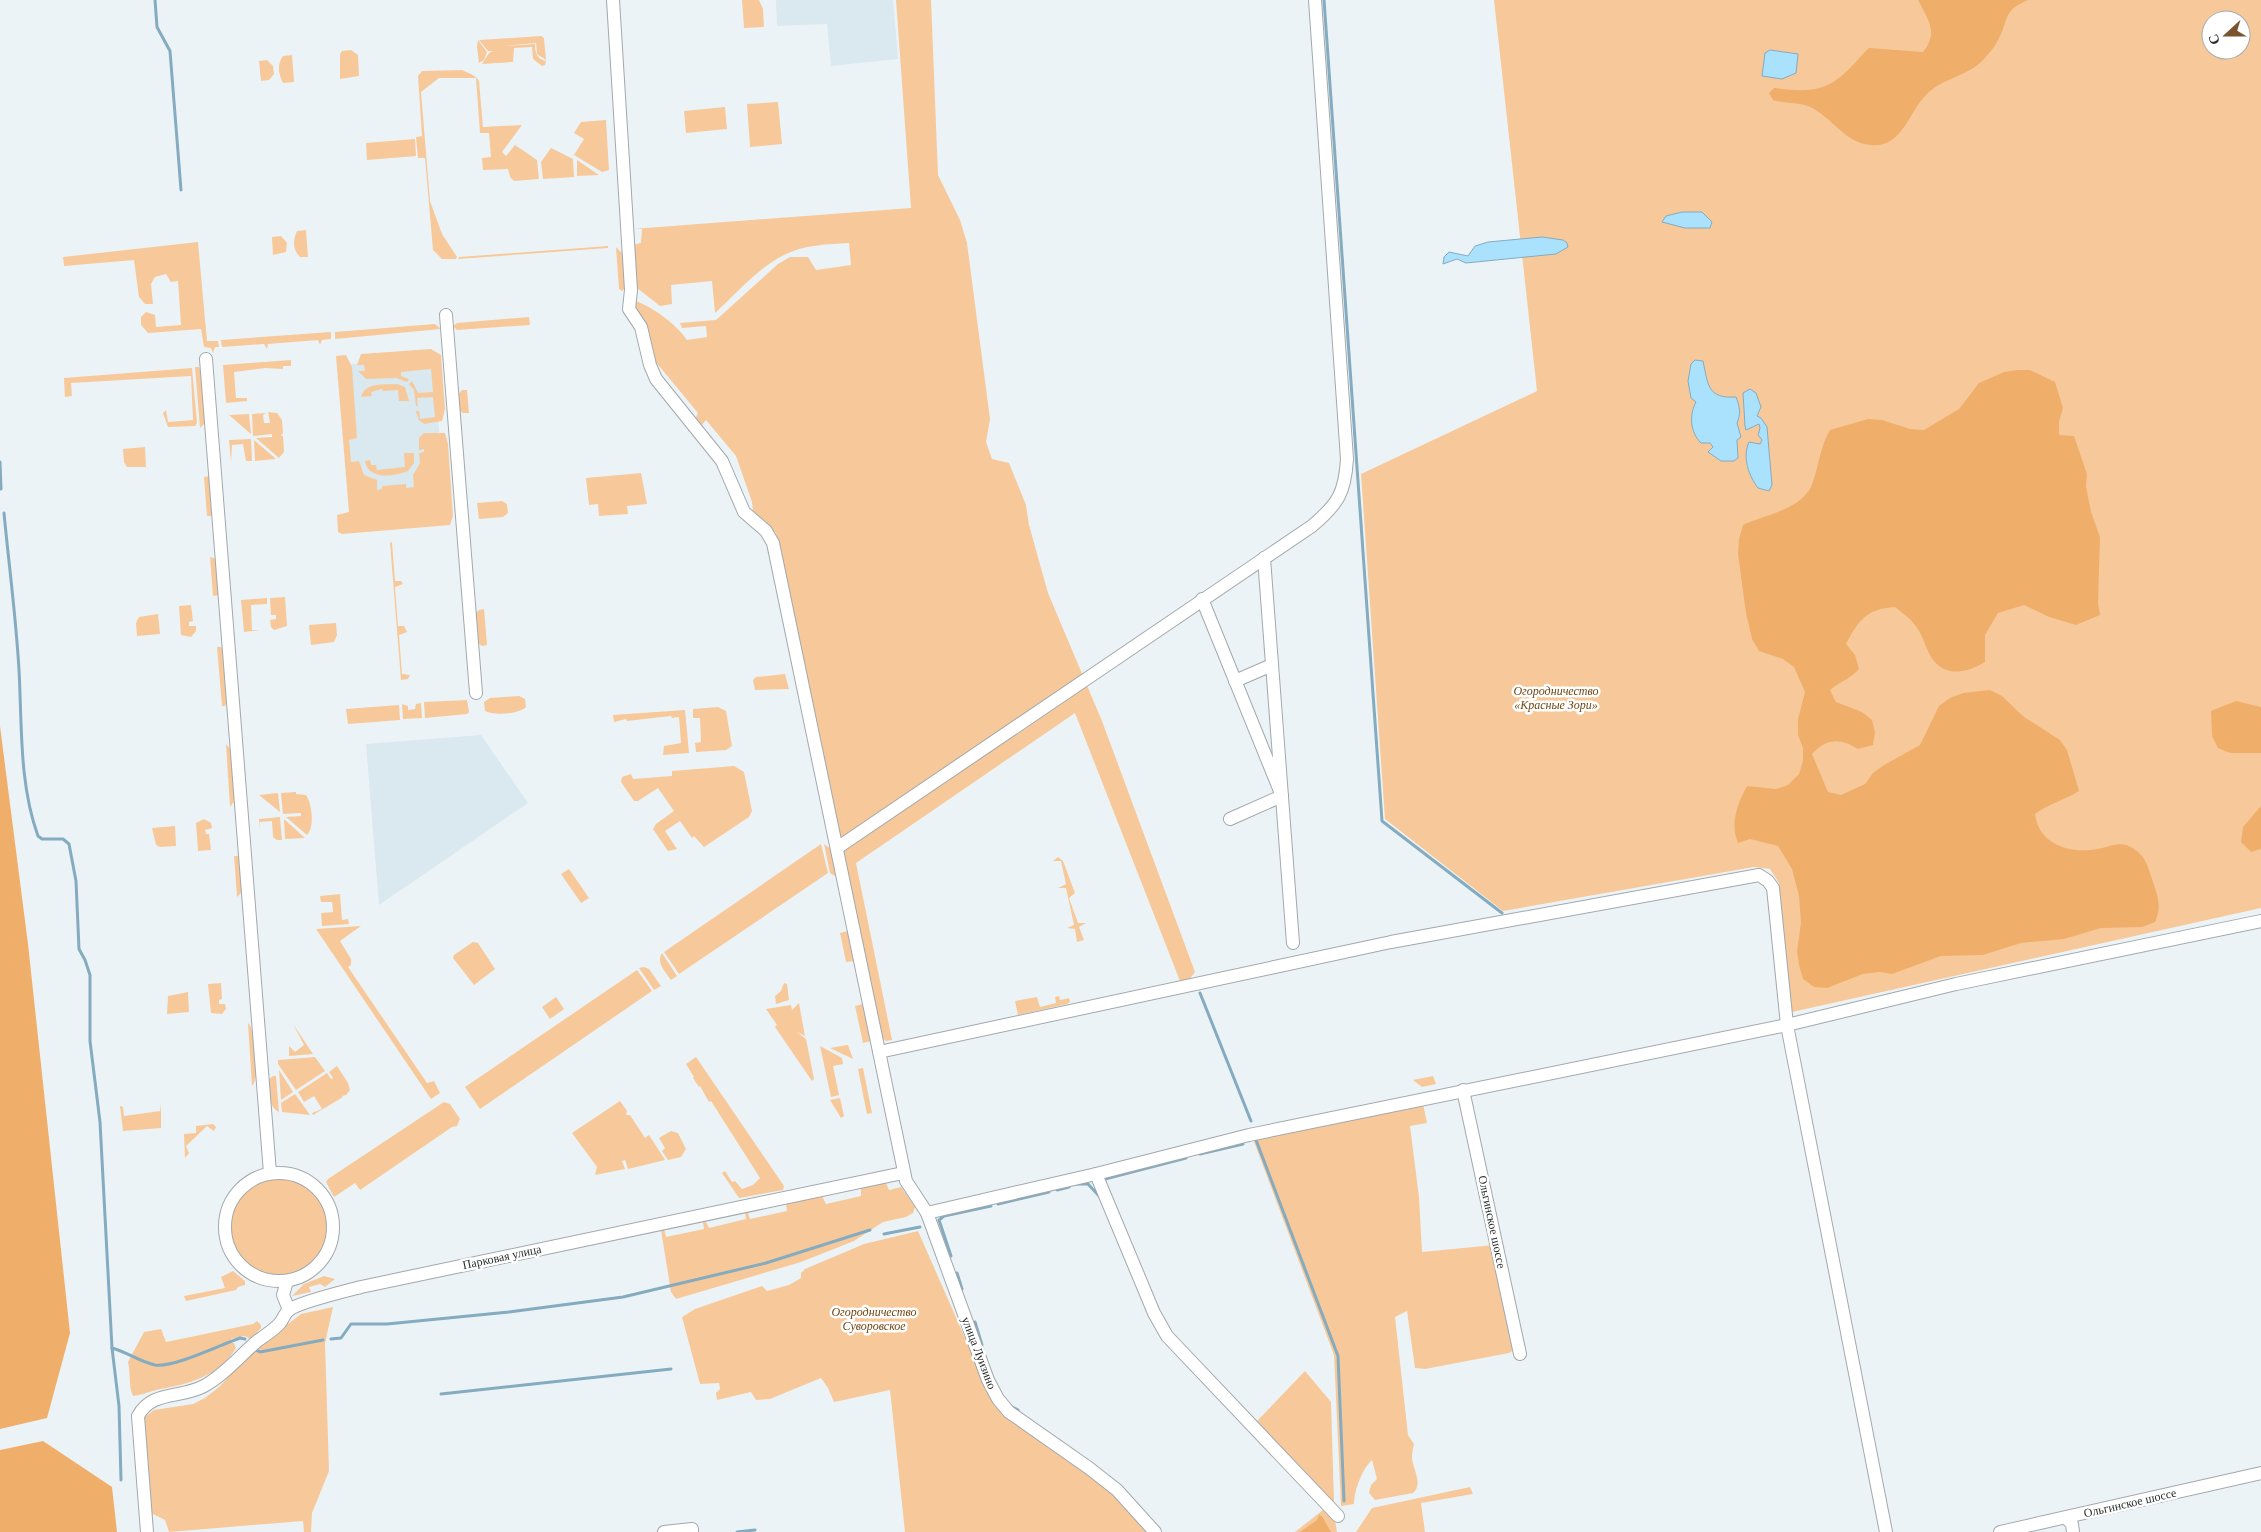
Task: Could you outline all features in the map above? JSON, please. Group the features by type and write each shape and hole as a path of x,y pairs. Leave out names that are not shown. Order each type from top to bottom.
{"street":[{"name":"улица Луизино","path":"613,0 631,290 629,310 641,327 650,365 656,379 722,461 744,512 770,535 773,543 903,1173 909,1189 928,1213 988,1380 998,1399 1009,1412 1118,1490 1155,1532"},
{"path":"837,848 1264,558 1330,511 1345,483 1344,405 1315,0"},
{"path":"446,315 476,693"},
{"path":"206,359 270,1173"},
{"path":"1264,558 1293,943"},
{"path":"1202,600 1282,796"},
{"path":"1235,681 1272,665"},
{"path":"1230,819 1282,796"},
{"path":"879,1052 1391,942 1759,876 1768,881 1773,888 1787,1025 1886,1532"},
{"path":"928,1213 1096,1174 1248,1135 1787,1025 1956,984 2261,920"},
{"name":"Ольгинское шоссе","path":"1464,1090 1520,1354"},
{"path":"270,1173 289,1174 314,1186 329,1205 333,1224 331,1243 321,1262 300,1278 287,1281 263,1280 245,1270 230,1252 224,1230 228,1208 233,1197 249,1182 270,1173"},
{"name":"Парковая улица","path":"289,1310 330,1295 361,1287 903,1173"},
{"path":"1096,1174 1154,1313 1167,1336 1338,1516"},
{"path":"146,1532 138,1416 146,1403 157,1398 170,1397 196,1390 216,1379 280,1324 289,1310 283,1295 287,1281"},
{"name":"Ольгинское шоссе","path":"2000,1532 2261,1473"},
{"path":"2066,1518 2072,1524 2073,1532"},
{"path":"664,1532 692,1529 692,1532"}],"shaded area":[{"path":"776,0 893,0 898,59 831,66 827,24 777,26"},
{"path":"1918,0 2028,0 2019,4 2010,12 1997,43 1978,65 1932,89 1920,102 1897,136 1881,145 1870,145 1853,140 1818,111 1810,107 1773,100 1769,93 1774,88 1806,90 1815,89 1833,82 1869,48 1923,52 1928,45 1931,32 1928,20"},
{"path":"347,364 434,366 445,507 350,514"},
{"path":"2030,370 2055,382 2063,408 2059,422 2059,435 2074,436 2087,474 2086,486 2091,512 2100,537 2098,603 2100,615 2076,625 2049,617 2024,605 1998,613 1985,635 1985,662 1958,672 1945,669 1933,660 1915,625 1895,607 1870,613 1855,628 1846,644 1855,655 1859,669 1830,690 1836,702 1862,712 1872,720 1875,732 1873,745 1858,749 1845,743 1834,741 1828,742 1812,754 1828,792 1841,795 1865,784 1873,773 1884,765 1920,745 1939,706 1950,698 1963,693 1990,690 2002,696 2024,717 2060,740 2067,750 2079,791 2045,807 2035,814 2038,825 2043,833 2049,840 2058,845 2077,850 2098,849 2121,844 2129,846 2138,852 2146,864 2156,892 2159,907 2157,917 2155,922 2142,927 2101,928 2064,939 2021,943 1983,955 1941,956 1892,974 1879,972 1863,974 1827,988 1814,987 1803,979 1799,965 1797,951 1801,923 1799,896 1792,869 1778,846 1750,839 1738,843 1736,836 1736,814 1747,786 1776,789 1788,785 1799,774 1803,761 1803,748 1798,735 1798,719 1805,692 1794,667 1783,659 1759,651 1752,639 1746,613 1738,554 1739,539 1743,525 1784,509 1802,499 1813,482 1822,449 1830,430 1868,419 1882,420 1910,429 1924,430 1959,409 1979,383 2004,372"},
{"path":"2236,701 2261,707 2261,753 2230,753 2218,748 2212,736 2211,711"},
{"path":"0,726 28,944 70,1333 47,1418 0,1429"},
{"path":"481,735 528,803 379,905 366,744"},
{"path":"2261,806 2261,849 2251,852 2241,842 2243,827"},
{"path":"43,1441 112,1487 117,1532 0,1532 0,1450"},
{"path":"1319,1515 1322,1516 1331,1532 1300,1532 1317,1520"}],"green space":[{"path":"742,0 759,0 763,9 764,27 744,28"},
{"path":"896,0 931,0 938,175 960,220 967,243 990,419 986,442 992,459 1009,463 1026,505 1029,525 1048,593 1102,721 1195,972 1189,980 1180,981 1075,713 856,863 892,1040 886,1041 880,1037 776,533 749,513 753,510 752,502 736,456 706,420 701,426 694,421 698,413 655,361 633,303 636,301 657,312 671,322 687,340 707,337 706,326 682,328 680,323 716,320 778,264 790,257 808,257 816,270 851,265 849,243 807,247 774,260 756,274 715,313 712,281 671,285 672,304 660,306 637,288 632,245 641,243 642,229 633,229 911,208"},
{"name":"Огородничество «Красные Зори»","path":"1494,0 2261,0 2261,908 1792,1012 1786,1003 1779,883 1770,869 1754,867 1503,911 1385,819 1361,474 1537,391"},
{"path":"541,36 544,38 546,60 537,54 536,43 503,46 535,44 537,55 540,59 546,61 545,65 542,66 533,59 532,47 514,48 513,62 482,64 489,53 493,51 488,51 479,40"},
{"path":"478,40 487,52 484,60 479,63 477,46"},
{"path":"351,50 358,55 359,76 340,79 340,54 342,51"},
{"path":"292,55 294,82 283,83 279,66 283,56"},
{"path":"267,60 273,66 274,74 269,80 261,81 259,61"},
{"path":"462,70 474,76 478,79 479,81 483,127 522,125 502,152 506,156 515,145 537,160 539,179 514,181 510,177 508,169 483,170 482,158 491,157 489,133 480,133 476,78 439,78 421,92 430,201 442,234 457,257 456,259 442,259 433,250 425,158 418,158 416,137 422,136 418,76 422,71"},
{"path":"778,102 782,144 750,147 747,104"},
{"path":"725,107 727,129 686,133 684,111"},
{"path":"606,120 609,170 602,172 574,155 584,139 574,133 581,122"},
{"path":"415,139 416,156 367,160 366,143"},
{"path":"551,148 573,159 574,177 543,179 541,162"},
{"path":"577,160 599,175 577,176"},
{"path":"306,230 308,257 300,257 294,248 295,238 297,231"},
{"path":"281,236 287,243 286,252 273,255 272,237"},
{"path":"198,242 207,341 218,341 219,347 215,347 213,353 211,348 204,347 201,329 148,333 141,325 141,317 146,312 155,315 156,327 181,325 178,281 171,282 166,274 155,277 151,284 153,304 145,304 139,297 134,260 64,266 63,257"},
{"path":"608,246 608,248 458,259 459,257"},
{"path":"616,247 623,254 626,287 622,291 619,289"},
{"path":"529,317 530,325 457,330 453,326 457,323"},
{"path":"435,324 441,329 335,339 335,332"},
{"path":"331,332 331,339 322,340 320,345 318,340 268,344 267,349 264,344 222,347 221,340"},
{"path":"431,349 441,355 445,409 442,421 424,424 419,420 416,411 419,411 420,419 435,417 433,397 417,398 418,406 416,406 414,390 409,384 412,381 418,393 433,392 431,369 401,372 401,376 409,379 407,382 396,378 366,379 358,371 365,371 364,365 357,365 361,354"},
{"path":"346,355 352,367 357,438 349,440 351,462 359,461 364,475 377,480 377,490 382,489 382,486 406,484 406,488 414,487 413,475 420,463 419,453 424,452 424,449 419,450 419,438 424,433 445,433 448,444 453,516 450,525 342,534 338,532 337,515 349,512 336,356"},
{"path":"291,360 291,366 283,366 283,369 265,368 234,372 236,398 247,398 247,401 226,403 223,365"},
{"path":"195,367 199,367 202,372 205,423 200,428"},
{"path":"192,368 197,423 195,426 168,427 163,413 166,410 168,422 193,420 191,376 71,383 72,396 65,397 64,378"},
{"path":"397,384 405,387 409,401 399,401 398,390 383,391 382,389 371,392 372,396 361,397 363,392 370,387"},
{"path":"462,390 467,390 469,413 463,413 459,410 458,395"},
{"path":"268,412 277,413 282,420 283,433 281,436 283,436 284,452 279,458 256,438 272,437 272,434 253,436 252,414 266,413 263,415 264,423 270,423"},
{"path":"249,414 251,434 229,415"},
{"path":"251,439 252,461 246,461 243,444 232,445 231,462 229,440"},
{"path":"254,440 276,459 255,461"},
{"path":"145,447 146,467 127,467 124,462 123,449"},
{"path":"404,453 414,453 414,463 408,471 395,475 376,474 367,467 365,461 370,460 371,465 376,465 377,470 405,467"},
{"path":"641,473 647,504 627,506 628,514 599,516 598,504 589,505 586,478"},
{"path":"210,476 213,510 211,516 207,516 204,477"},
{"path":"502,501 507,504 508,513 503,517 479,519 477,503"},
{"path":"392,542 395,581 401,581 403,584 395,587 398,626 404,626 407,632 399,635 402,674 410,675 408,679 401,680 390,543"},
{"path":"210,557 216,559 219,595 213,596"},
{"path":"285,597 287,626 274,630 271,627 270,620 276,619 276,615 271,615 270,598"},
{"path":"267,598 267,604 251,605 252,630 260,630 244,632 241,600"},
{"path":"191,605 193,621 189,622 189,626 196,626 196,631 191,637 181,635 179,606"},
{"path":"484,609 487,645 482,646 477,642 475,614 479,610"},
{"path":"158,614 160,634 137,636 136,623 139,617"},
{"path":"336,623 337,635 334,642 311,645 309,625"},
{"path":"217,647 221,647 223,650 228,699 225,706 222,706"},
{"path":"785,674 789,689 755,690 753,680 756,677"},
{"path":"519,696 525,699 526,707 523,709 512,713 500,714 485,711 484,702 490,698"},
{"path":"467,700 469,712 467,714 425,718 424,702"},
{"path":"421,703 422,718 403,719 402,704 408,706 408,710 415,709 416,704"},
{"path":"399,705 400,720 348,724 346,709"},
{"path":"718,707 726,711 732,746 726,750 696,752 695,743 701,742 700,718 693,718 693,709"},
{"path":"685,710 689,753 663,755 664,746 681,743 679,717 672,718 671,716 627,721 626,719 614,722 613,715"},
{"path":"226,744 231,750 235,800 230,807"},
{"path":"734,766 744,772 752,811 749,817 704,847 694,836 692,838 680,821 665,831 677,849 668,851 653,829 656,824 674,811 658,788 638,801 634,801 621,782 622,777 631,774 633,779 672,776 672,771"},
{"path":"296,792 296,794 306,795 310,804 312,821 310,832 307,835 286,817 301,816 301,813 283,814 281,793"},
{"path":"278,793 280,812 259,795"},
{"path":"280,817 282,840 277,840 273,837 272,821 260,822 260,829 259,819"},
{"path":"204,819 211,823 212,828 205,830 206,834 209,834 211,850 198,851 196,823"},
{"path":"284,819 305,838 285,839"},
{"path":"175,826 176,846 160,847 156,845 152,828"},
{"path":"821,844 828,873 679,974 664,952"},
{"path":"824,844 831,849 837,877 830,873"},
{"path":"234,856 240,856 242,892 237,897"},
{"path":"1058,857 1063,861 1075,893 1069,898 1078,923 1086,923 1079,927 1084,940 1077,942 1075,929 1067,928 1074,925 1066,888 1058,888 1066,884 1061,861 1053,861"},
{"path":"569,869 589,898 581,903 561,874"},
{"path":"340,894 342,920 348,919 349,924 322,926 321,913 333,912 332,902 321,902 320,896"},
{"path":"361,926 340,941 351,959 351,965 348,967 427,1083 434,1081 440,1093 431,1099 316,929"},
{"path":"848,931 855,961 846,962 840,933"},
{"path":"473,942 478,943 495,969 474,985 453,958 454,955"},
{"path":"662,953 677,976 671,980 661,964 660,957"},
{"path":"639,968 649,969 661,986 654,990"},
{"path":"637,970 652,991 480,1109 465,1087"},
{"path":"221,983 222,999 219,1000 219,1004 225,1004 226,1009 222,1014 211,1013 208,984"},
{"path":"784,983 787,984 789,1000 776,1004 775,996 781,991"},
{"path":"188,992 189,1012 167,1014 168,996"},
{"path":"1059,996 1060,1000 1069,998 1070,1002 1018,1015 1015,1001 1037,997 1040,1007 1056,1003 1055,997"},
{"path":"556,997 564,1009 550,1019 542,1007"},
{"path":"799,1003 805,1036 797,1032 806,1039 814,1079 812,1081 775,1027 777,1025 766,1009 791,1005 792,1010"},
{"path":"863,1004 871,1041 863,1043 855,1006"},
{"path":"248,1023 253,1034 256,1054 256,1074 252,1086"},
{"path":"293,1024 313,1054 289,1056 289,1046 295,1052 304,1045"},
{"path":"847,1045 853,1059 830,1048"},
{"path":"820,1046 842,1058 843,1064 833,1066 839,1095 831,1097"},
{"path":"315,1057 325,1071 296,1090 278,1064 278,1060"},
{"path":"696,1057 784,1186 783,1190 739,1198 722,1173 725,1171 732,1182 735,1181 742,1189 753,1185 760,1178 711,1101 709,1102 693,1078 686,1064"},
{"path":"337,1066 348,1083 350,1090 346,1095 313,1115 312,1113 322,1109 314,1096 304,1102 298,1092 327,1073 331,1079 333,1078 329,1072"},
{"path":"863,1068 872,1113 867,1114 858,1069"},
{"path":"279,1070 293,1092 281,1100"},
{"path":"276,1076 279,1112 273,1106 270,1098 269,1079"},
{"path":"1433,1076 1436,1084 1422,1087 1413,1080"},
{"path":"295,1094 310,1115 282,1112 281,1103"},
{"path":"840,1098 844,1116 841,1118 830,1100"},
{"path":"620,1101 627,1111 626,1115 630,1115 645,1138 649,1135 665,1160 628,1169 625,1160 622,1161 625,1169 595,1175 597,1167 572,1133"},
{"path":"444,1102 450,1104 460,1119 457,1126 452,1127 360,1190 355,1183 334,1197 326,1182 328,1179"},
{"path":"161,1104 161,1128 123,1131 120,1106 123,1107 124,1116 160,1111"},
{"path":"1423,1104 1427,1123 1410,1126 1419,1197 1422,1252 1494,1245 1514,1350 1509,1353 1425,1369 1415,1368 1407,1311 1395,1317 1408,1435 1414,1444 1412,1461 1418,1481 1416,1489 1413,1493 1375,1500 1369,1493 1371,1485 1377,1479 1372,1460 1359,1480 1354,1504 1341,1506 1334,1355 1253,1139"},
{"path":"213,1124 216,1127 214,1131 207,1126 186,1146 189,1153 185,1158 184,1134 196,1133 196,1126"},
{"path":"671,1131 678,1133 686,1149 681,1157 668,1160 662,1151 665,1148 659,1138"},
{"path":"279,1178 298,1182 314,1192 324,1208 328,1227 324,1246 314,1262 298,1272 279,1276 260,1272 244,1262 234,1246 230,1227 234,1208 244,1192 260,1182"},
{"path":"886,1183 889,1190 901,1187 915,1207 913,1213 906,1217 883,1222 854,1241 801,1262 676,1299 671,1292 661,1230 664,1229 666,1237 704,1229 703,1222 705,1220 709,1228 746,1219 745,1212 748,1213 750,1219 787,1211 786,1204 822,1196 826,1204 861,1196 861,1188"},
{"name":"Огородничество Суворовское","path":"918,1231 987,1388 1039,1437 1108,1490 1148,1532 905,1532 890,1390 834,1402 821,1378 770,1399 756,1400 751,1392 717,1400 716,1393 720,1389 719,1383 700,1384 682,1317 695,1309 762,1286 767,1291 789,1285 801,1278 801,1273 805,1269 864,1244"},
{"path":"233,1271 245,1281 245,1285 238,1287 236,1290 186,1301 184,1296 225,1288 221,1277"},
{"path":"324,1276 335,1279 325,1287 320,1284 309,1287 311,1292 292,1296 304,1284"},
{"path":"333,1307 325,1343 329,1471 312,1513 311,1532 304,1532 303,1521 169,1532 165,1520 149,1512 144,1418 154,1410 193,1404 205,1398 219,1387 253,1351 301,1314"},
{"path":"257,1321 261,1328 251,1339 244,1336 231,1339 231,1343 234,1343 236,1348 229,1358 211,1373 190,1382 133,1396 128,1362 144,1332 161,1329 166,1342 253,1324"},
{"path":"1305,1371 1331,1402 1334,1502 1331,1505 1256,1424"},
{"path":"1470,1487 1473,1494 1421,1503 1425,1532 1356,1532 1372,1508"},
{"path":"1323,1510 1335,1520 1337,1532 1295,1532"}],"water":[{"path":"1770,50 1798,54 1796,73 1782,79 1762,76 1765,53"},
{"path":"1682,212 1702,212 1712,222 1710,228 1685,228 1662,222 1666,216"},
{"path":"1542,237 1563,240 1567,243 1568,247 1556,254 1466,263 1457,259 1443,264 1444,257 1449,252 1468,256 1475,246 1488,242"},
{"path":"1695,360 1703,361 1708,383 1714,393 1726,397 1736,397 1740,410 1737,423 1741,437 1737,440 1738,458 1734,461 1721,461 1708,452 1713,447 1710,443 1701,443 1693,429 1692,412 1696,402 1691,398 1688,381 1691,364"},
{"path":"1750,389 1756,393 1761,407 1757,416 1761,418 1767,427 1772,485 1769,491 1758,488 1752,478 1746,460 1749,442 1760,444 1762,440 1758,435 1759,424 1746,430 1745,426 1743,393"}],"waterway":[{"path":"155,0 157,27 170,51 181,190"},
{"path":"1324,0 1382,821 1502,913"},
{"path":"0,462 1,489"},
{"path":"4,513 16,631 22,754 27,796 38,836 42,839 63,839 69,844 76,881 79,949 90,975 90,1041 100,1122 112,1348 119,1406 121,1480"},
{"path":"1200,993 1251,1121"},
{"path":"1256,1140 1338,1356 1344,1501"},
{"path":"1200,1154 1243,1144"},
{"path":"1105,1179 1186,1158"},
{"path":"1077,1184 1088,1184 1100,1197"},
{"path":"1057,1190 1069,1187"},
{"path":"998,1204 1049,1192"},
{"path":"951,1256 939,1220 944,1216 991,1206"},
{"path":"884,1234 920,1227"},
{"path":"331,1339 341,1338 351,1324 387,1324 509,1312 623,1297 766,1263 870,1230"},
{"path":"957,1273 962,1289"},
{"path":"975,1322 982,1345"},
{"path":"112,1348 149,1364 163,1365 185,1360 240,1338 245,1339"},
{"path":"256,1350 260,1352 323,1340"},
{"path":"441,1394 671,1369"},
{"path":"1010,1406 1018,1410"},
{"path":"737,1532 755,1530"}]}
